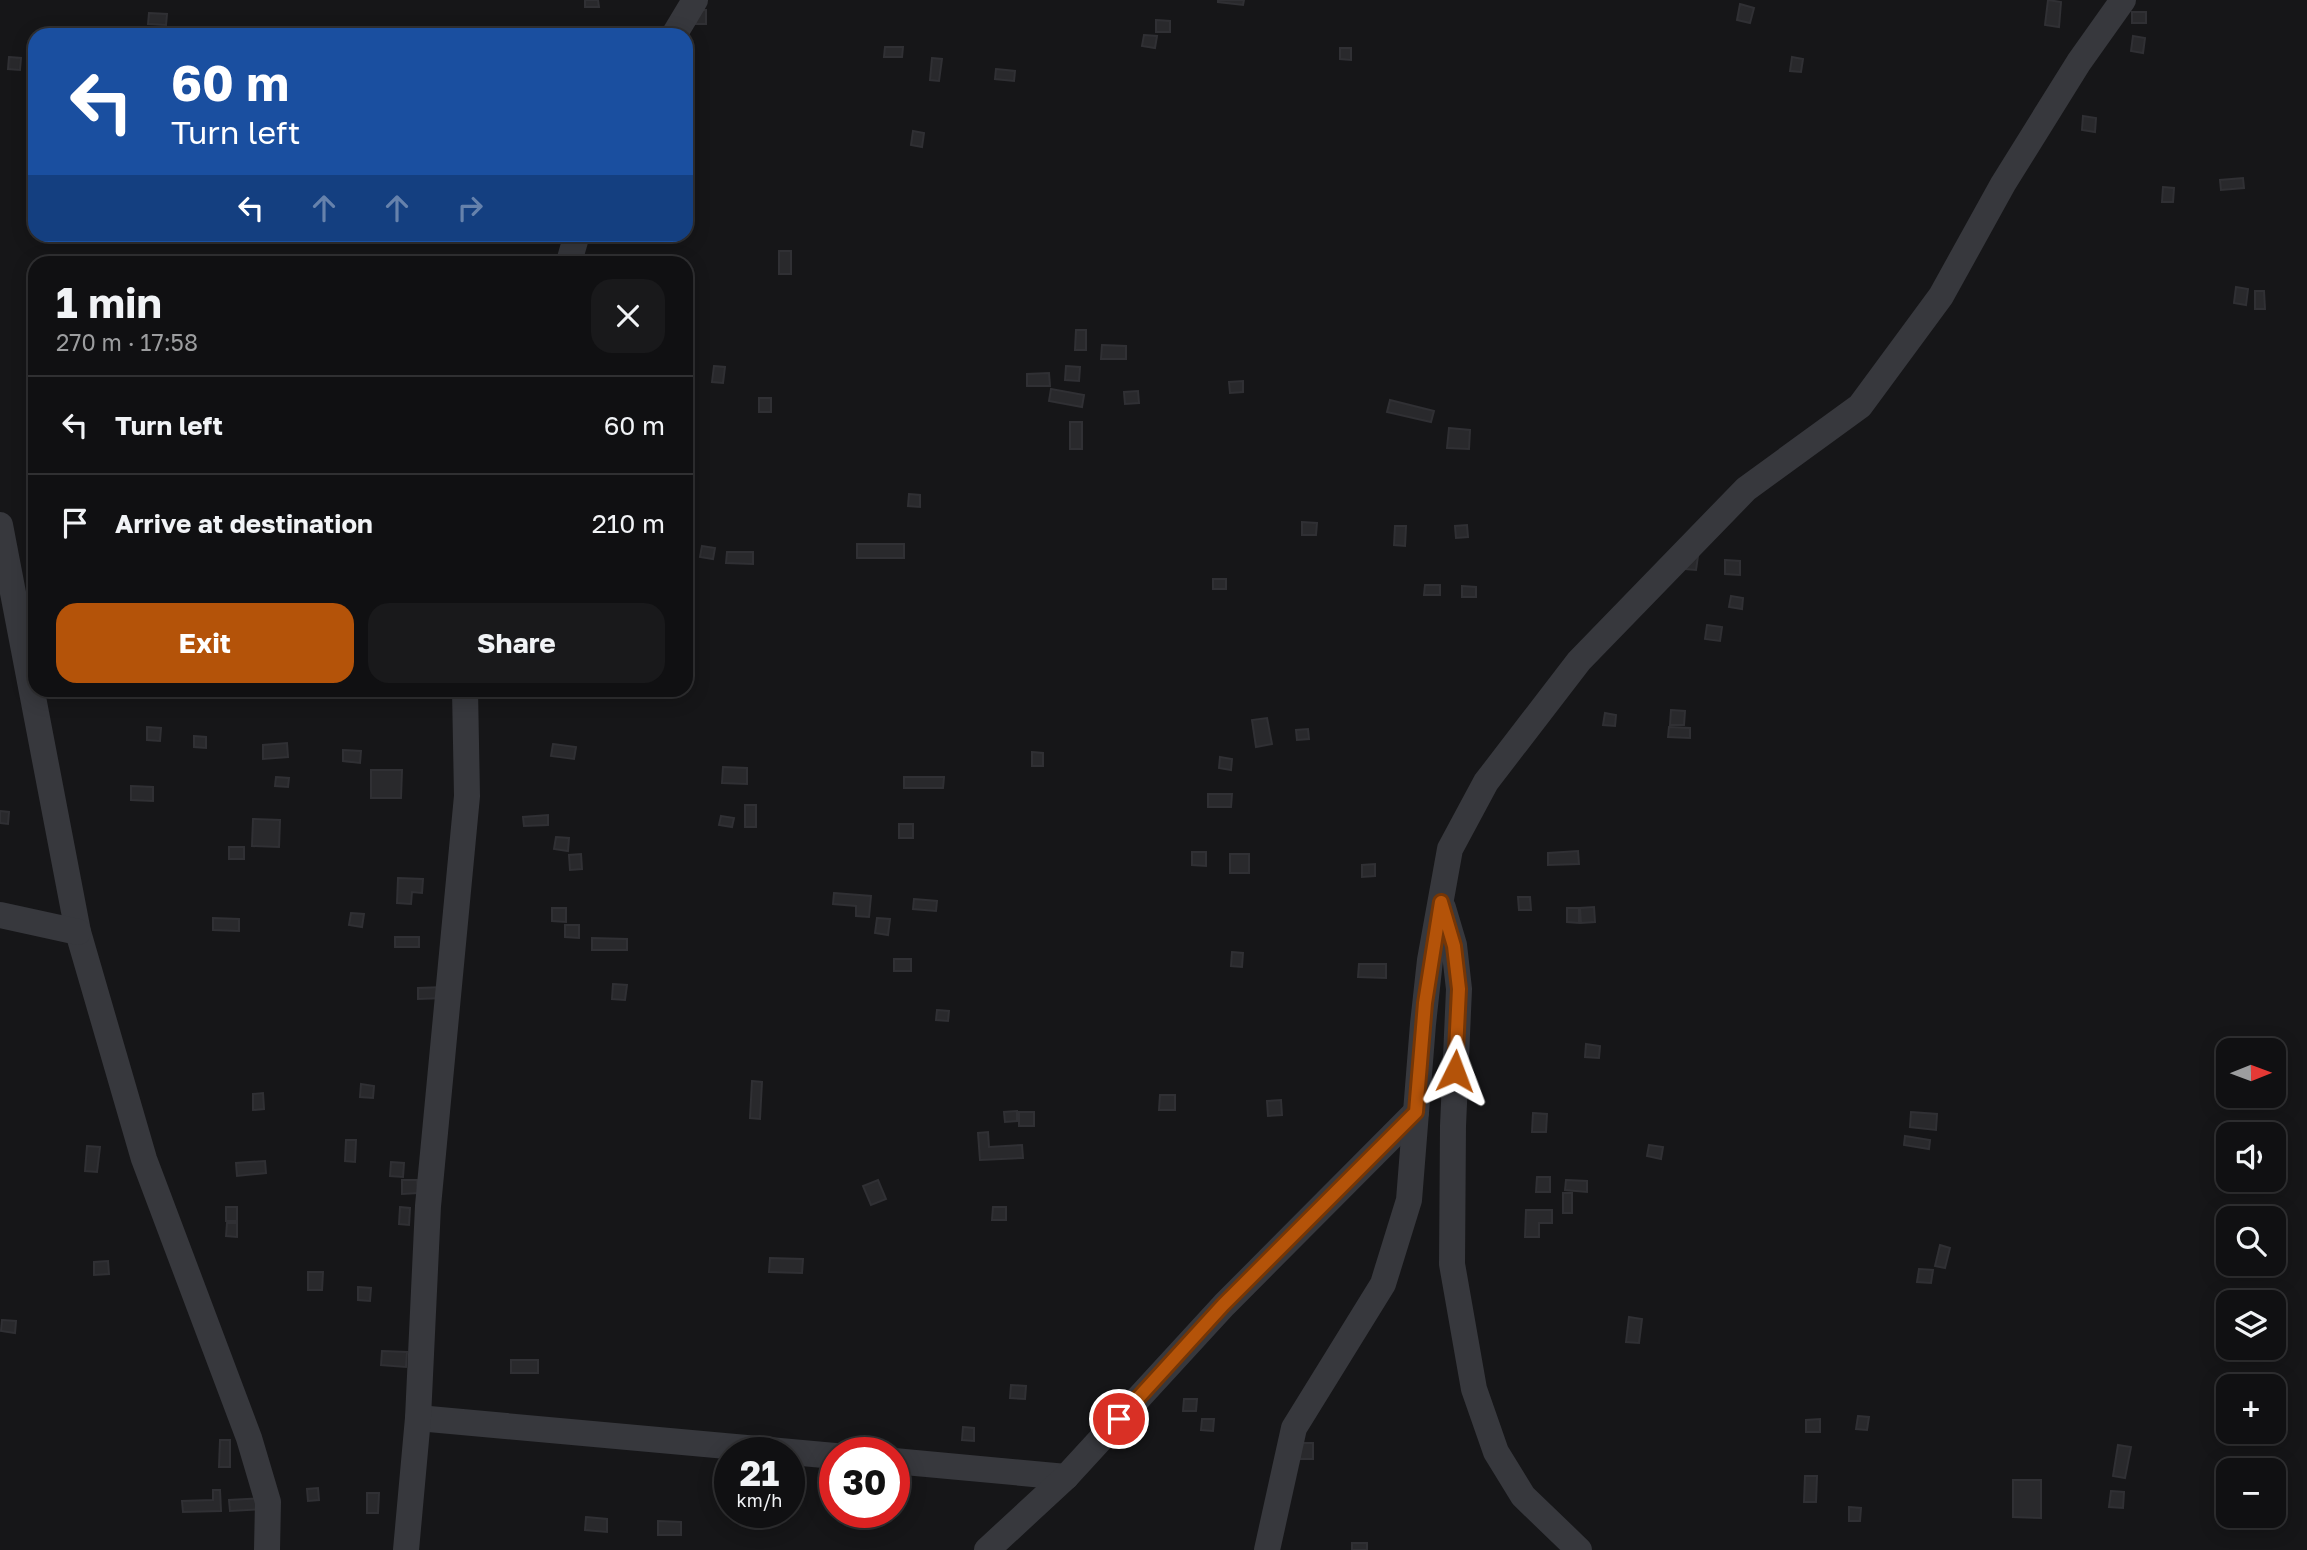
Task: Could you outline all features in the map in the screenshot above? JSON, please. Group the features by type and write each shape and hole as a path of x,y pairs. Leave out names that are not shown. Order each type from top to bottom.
{"street":[{"path":"678,28 695,0"},
{"path":"1267,1550 1294,1428 1383,1284 1409,1200 1429,973 1450,849 1486,782 1579,661 1746,489 1860,406 1941,296 2010,173 2078,62 2123,0"},
{"path":"0,525 28,671"},
{"path":"33,697 78,932 144,1159 249,1438 268,1502 267,1550"},
{"path":"406,1550 418,1418 428,1206 467,796 465,697"},
{"path":"1441,902 1454,946 1459,989 1453,1126 1452,1264 1474,1389 1496,1452 1523,1496 1579,1550"},
{"path":"0,915 78,932"},
{"path":"988,1550 1066,1477 1223,1305 1416,1112"},
{"path":"418,1418 819,1455"},
{"path":"910,1462 1066,1477"}],"building":[{"path":"585,0 598,0 599,7 585,7"},
{"path":"1218,0 1244,0 1243,5"},
{"path":"2048,0 2061,2 2059,27 2045,25"},
{"path":"1740,4 1754,8 1750,23 1737,20"},
{"path":"696,10 706,10 706,24 696,24"},
{"path":"2132,12 2146,12 2146,23 2132,23"},
{"path":"149,13 167,14 166,25 148,24"},
{"path":"1156,20 1170,21 1170,32 1156,32"},
{"path":"1144,35 1157,36 1155,48 1142,46"},
{"path":"2133,36 2145,38 2143,53 2131,51"},
{"path":"885,47 903,47 902,57 884,57"},
{"path":"1340,48 1351,48 1351,60 1340,59"},
{"path":"9,57 21,58 20,70 8,69"},
{"path":"1792,57 1803,59 1801,72 1790,71"},
{"path":"932,58 942,59 939,81 930,80"},
{"path":"996,69 1015,71 1014,81 995,79"},
{"path":"2083,116 2096,118 2095,132 2082,130"},
{"path":"913,131 924,133 922,147 911,145"},
{"path":"2243,178 2244,188 2221,190 2220,180"},
{"path":"2163,187 2174,188 2173,202 2162,202"},
{"path":"779,251 791,251 791,274 779,274"},
{"path":"2236,287 2248,289 2246,305 2234,303"},
{"path":"2255,291 2264,291 2265,309 2255,309"},
{"path":"1076,330 1086,330 1086,350 1075,350"},
{"path":"1102,345 1126,346 1126,359 1101,359"},
{"path":"714,366 725,367 723,383 712,382"},
{"path":"1066,366 1080,367 1079,381 1065,380"},
{"path":"1049,373 1050,386 1027,386 1027,374"},
{"path":"1243,381 1243,392 1230,393 1229,382"},
{"path":"1051,389 1084,395 1082,407 1049,401"},
{"path":"1138,391 1139,403 1125,404 1124,392"},
{"path":"759,398 771,398 771,412 759,412"},
{"path":"1390,400 1434,411 1431,422 1387,412"},
{"path":"1070,422 1082,422 1082,449 1070,449"},
{"path":"1449,428 1470,430 1469,449 1447,448"},
{"path":"909,494 920,495 920,507 908,506"},
{"path":"1302,522 1317,523 1316,535 1302,535"},
{"path":"1467,525 1468,537 1456,538 1455,526"},
{"path":"1395,526 1406,526 1405,546 1394,545"},
{"path":"857,544 904,544 904,558 857,558"},
{"path":"702,546 715,548 713,559 700,557"},
{"path":"727,552 753,552 753,564 726,563"},
{"path":"1698,556 1696,570 1684,569"},
{"path":"1725,560 1740,561 1740,575 1725,574"},
{"path":"1213,579 1226,579 1226,589 1213,589"},
{"path":"1425,585 1440,585 1440,595 1424,595"},
{"path":"1462,586 1476,587 1476,597 1462,597"},
{"path":"1731,596 1743,598 1742,609 1729,607"},
{"path":"1707,625 1722,627 1720,641 1705,639"},
{"path":"1671,710 1685,711 1684,725 1670,725"},
{"path":"1605,713 1616,715 1615,726 1603,725"},
{"path":"1267,718 1272,744 1256,747 1252,720"},
{"path":"147,727 161,728 160,741 147,740"},
{"path":"1669,727 1690,728 1690,738 1668,737"},
{"path":"1308,729 1309,739 1297,740 1296,730"},
{"path":"194,736 206,737 206,748 194,747"},
{"path":"287,743 288,757 263,759 263,745"},
{"path":"553,744 576,747 574,759 551,756"},
{"path":"343,750 361,751 360,763 343,761"},
{"path":"1032,752 1043,753 1043,766 1032,766"},
{"path":"1220,757 1232,759 1231,770 1219,768"},
{"path":"723,767 747,768 747,784 722,783"},
{"path":"371,770 402,770 401,798 371,798"},
{"path":"276,777 289,778 288,787 275,786"},
{"path":"904,777 944,777 943,788 904,788"},
{"path":"131,786 153,787 153,801 131,800"},
{"path":"1208,794 1232,794 1231,807 1208,807"},
{"path":"745,805 756,805 756,827 745,827"},
{"path":"0,811 9,812 8,824 0,823"},
{"path":"548,815 548,825 524,826 523,817"},
{"path":"721,816 734,818 732,827 719,825"},
{"path":"253,819 280,820 279,847 252,846"},
{"path":"899,824 913,824 913,838 899,838"},
{"path":"556,837 569,838 568,851 554,849"},
{"path":"229,847 244,847 244,859 229,859"},
{"path":"1578,851 1579,864 1548,865 1548,853"},
{"path":"1192,852 1206,852 1206,866 1192,865"},
{"path":"581,854 582,869 570,870 569,855"},
{"path":"1230,854 1249,854 1249,873 1230,873"},
{"path":"1375,864 1375,876 1362,877 1362,865"},
{"path":"398,878 423,879 422,893 412,892 411,904 397,903"},
{"path":"834,893 871,896 869,917 856,916 856,906 833,904"},
{"path":"1518,897 1530,897 1531,910 1519,910"},
{"path":"914,899 937,901 936,911 913,909"},
{"path":"1594,907 1595,922 1581,923 1580,908"},
{"path":"552,908 566,908 566,922 552,921"},
{"path":"1567,908 1579,908 1579,923 1567,922"},
{"path":"351,913 364,914 362,927 349,925"},
{"path":"213,918 239,919 239,931 213,930"},
{"path":"877,918 890,919 888,935 875,933"},
{"path":"565,925 579,925 579,938 565,937"},
{"path":"395,937 419,937 419,947 395,947"},
{"path":"592,938 627,939 627,950 592,950"},
{"path":"1232,952 1243,953 1242,967 1231,966"},
{"path":"894,959 911,959 911,971 894,971"},
{"path":"1359,964 1386,964 1386,978 1358,977"},
{"path":"613,984 627,985 625,1000 612,999"},
{"path":"445,987 445,998 418,999 418,988"},
{"path":"937,1010 949,1011 948,1021 936,1020"},
{"path":"1586,1044 1600,1046 1599,1058 1585,1057"},
{"path":"752,1081 762,1082 760,1119 750,1118"},
{"path":"361,1084 374,1086 373,1098 360,1097"},
{"path":"263,1093 264,1109 253,1110 253,1094"},
{"path":"1160,1095 1175,1095 1175,1110 1159,1110"},
{"path":"1281,1100 1282,1115 1268,1116 1267,1101"},
{"path":"1017,1111 1017,1121 1005,1122 1004,1112"},
{"path":"1019,1112 1034,1112 1034,1126 1019,1126"},
{"path":"1911,1112 1937,1114 1936,1130 1910,1127"},
{"path":"1533,1113 1547,1114 1546,1132 1532,1132"},
{"path":"988,1132 989,1147 1022,1145 1023,1158 980,1160 978,1133"},
{"path":"1905,1136 1930,1140 1929,1149 1904,1145"},
{"path":"346,1140 356,1140 355,1162 345,1161"},
{"path":"1649,1145 1663,1147 1661,1159 1647,1156"},
{"path":"87,1146 100,1147 97,1172 85,1171"},
{"path":"265,1161 266,1173 237,1176 236,1163"},
{"path":"391,1162 404,1163 403,1177 390,1176"},
{"path":"1537,1177 1550,1177 1550,1192 1536,1192"},
{"path":"402,1180 417,1180 418,1193 402,1194"},
{"path":"878,1180 886,1199 871,1205 863,1186"},
{"path":"1566,1180 1587,1181 1587,1192 1565,1190"},
{"path":"1563,1193 1572,1193 1572,1213 1563,1213"},
{"path":"226,1207 237,1207 237,1221 226,1221"},
{"path":"400,1207 410,1208 409,1225 399,1224"},
{"path":"993,1207 1006,1207 1006,1220 992,1220"},
{"path":"1526,1210 1552,1210 1552,1223 1539,1223 1539,1237 1525,1237"},
{"path":"227,1223 237,1223 237,1237 226,1236"},
{"path":"1940,1245 1950,1248 1945,1268 1935,1266"},
{"path":"770,1258 803,1259 802,1273 769,1272"},
{"path":"108,1261 109,1274 94,1275 94,1262"},
{"path":"1919,1269 1933,1270 1931,1283 1917,1282"},
{"path":"308,1272 323,1272 322,1290 308,1290"},
{"path":"358,1287 371,1288 370,1301 358,1300"},
{"path":"1629,1317 1642,1319 1639,1343 1626,1342"},
{"path":"2,1320 16,1321 15,1333 1,1331"},
{"path":"382,1351 407,1352 406,1367 381,1365"},
{"path":"511,1360 538,1360 538,1373 511,1373"},
{"path":"1011,1385 1026,1386 1025,1399 1010,1398"},
{"path":"1184,1399 1197,1399 1196,1411 1183,1411"},
{"path":"1858,1416 1869,1417 1867,1430 1856,1429"},
{"path":"1202,1419 1214,1419 1213,1431 1201,1430"},
{"path":"1820,1419 1820,1432 1806,1432 1806,1420"},
{"path":"963,1427 974,1428 974,1441 962,1440"},
{"path":"220,1440 230,1440 230,1467 219,1467"},
{"path":"1300,1443 1313,1443 1313,1459 1300,1459"},
{"path":"2118,1445 2131,1447 2125,1478 2113,1476"},
{"path":"1805,1476 1817,1476 1816,1502 1804,1502"},
{"path":"2013,1480 2041,1480 2041,1518 2013,1517"},
{"path":"318,1488 319,1500 308,1501 307,1489"},
{"path":"213,1490 220,1490 221,1511 183,1512 182,1501 213,1500"},
{"path":"2111,1491 2124,1492 2123,1508 2109,1507"},
{"path":"367,1493 379,1493 378,1513 367,1513"},
{"path":"265,1498 266,1509 230,1511 229,1500"},
{"path":"1849,1507 1861,1508 1860,1521 1849,1521"},
{"path":"586,1517 607,1519 607,1532 585,1530"},
{"path":"658,1521 681,1522 681,1535 658,1535"},
{"path":"1352,1543 1367,1543 1367,1550 1352,1550"}],"route":[{"path":"1119,1419 1223,1305 1416,1112 1430,960 1441,902 1454,946 1459,989 1455,1071"}]}
